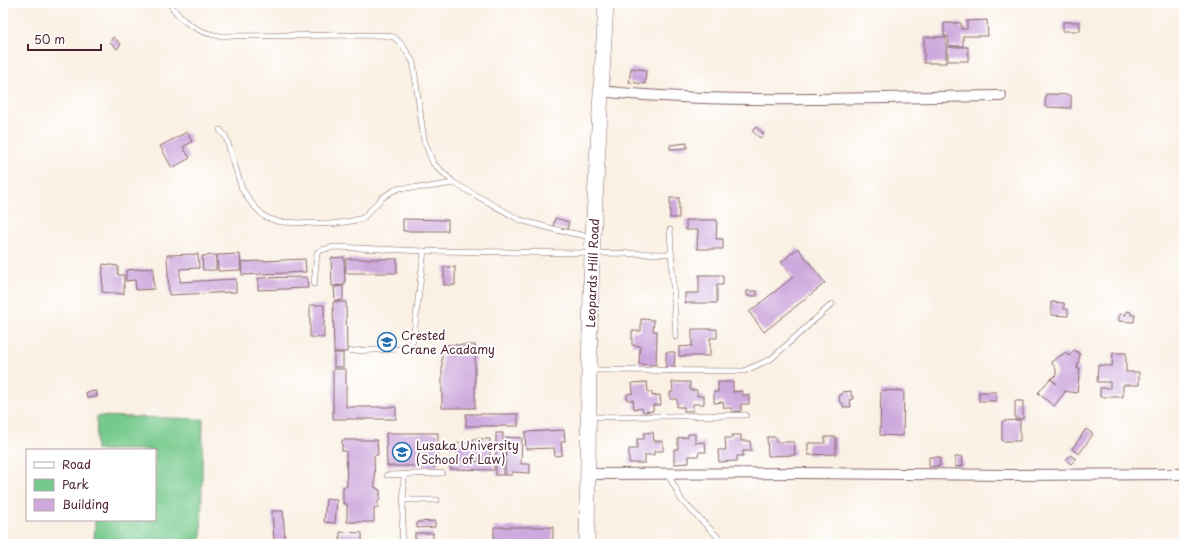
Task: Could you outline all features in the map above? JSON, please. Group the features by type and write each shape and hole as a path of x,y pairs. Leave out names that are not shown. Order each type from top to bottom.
{"main road":[{"name":"Leopards Hill Road","path":"587,544 592,254 606,3"}],"street":[{"path":"600,91 638,95 707,98 833,99 1001,96"},
{"path":"588,474 1184,474"}],"lane":[{"path":"170,3 173,10 192,27 210,34 383,35 394,37 403,46 413,62 424,140 433,163 454,183 520,220 561,231 593,237"},
{"path":"220,130 226,137 242,189 252,204 265,217 279,222 332,224 352,221 363,218 382,198 390,192 400,188 454,183"},
{"path":"670,230 676,337"},
{"path":"314,284 317,253 321,250 335,247 424,251 671,254"},
{"path":"350,351 400,349 408,347 413,342 424,251"},
{"path":"589,370 744,371 771,359 832,304"},
{"path":"588,417 746,415"},
{"path":"387,475 442,473"},
{"path":"668,473 682,501 725,544"},
{"path":"402,544 404,474"},
{"path":"403,500 437,500"}],"green space":[{"path":"97,416 203,419 201,544 94,544 95,521 156,521 156,449 96,449"}],"building":[{"path":"987,20 988,36 963,36 963,46 949,46 948,36 944,36 944,23 961,23 961,29 967,29 967,21"},
{"path":"1063,22 1080,22 1080,31 1063,31"},
{"path":"113,37 121,44 117,49 110,42"},
{"path":"924,37 946,37 946,63 924,63"},
{"path":"948,47 968,47 968,61 948,61"},
{"path":"631,68 646,70 645,84 629,82"},
{"path":"1046,94 1071,95 1071,108 1045,107"},
{"path":"756,127 764,134 760,138 752,131"},
{"path":"187,132 192,142 183,147 190,158 172,168 160,146"},
{"path":"687,143 687,148 670,149 670,145"},
{"path":"670,198 679,198 679,218 670,218"},
{"path":"555,218 569,222 567,230 553,227"},
{"path":"403,219 448,220 448,231 403,231"},
{"path":"686,220 717,220 716,239 723,239 723,249 697,249 698,230 686,230"},
{"path":"798,248 825,283 764,332 749,312 793,277 781,262"},
{"path":"198,254 199,268 180,269 180,282 236,279 236,292 169,295 167,255"},
{"path":"240,254 241,270 218,271 217,255"},
{"path":"216,255 216,270 203,270 202,256"},
{"path":"344,257 345,285 332,286 331,258"},
{"path":"305,259 306,272 242,275 241,262"},
{"path":"346,259 397,259 397,273 346,273"},
{"path":"103,264 118,266 118,275 124,275 124,294 102,292"},
{"path":"444,267 455,267 455,285 444,285"},
{"path":"153,268 154,289 136,290 135,280 126,281 126,270"},
{"path":"699,275 723,275 723,285 717,285 717,303 685,303 685,293 699,293"},
{"path":"307,277 308,288 258,290 258,278"},
{"path":"343,286 343,300 335,301 334,287"},
{"path":"747,291 757,291 757,296 747,296"},
{"path":"333,302 346,302 347,352 334,352"},
{"path":"1051,302 1064,303 1064,309 1068,309 1068,316 1051,315"},
{"path":"310,305 324,305 324,338 310,337"},
{"path":"1126,311 1131,312 1131,315 1135,315 1134,322 1119,321 1119,314 1126,315"},
{"path":"641,319 654,320 653,331 657,331 656,365 639,364 640,346 632,345 632,331 641,331"},
{"path":"692,329 717,329 717,338 710,338 710,356 679,356 679,347 692,346"},
{"path":"442,345 475,345 475,408 442,408"},
{"path":"1074,350 1080,354 1077,369 1080,368 1077,393 1064,391 1065,392 1054,406 1038,393 1050,379 1057,384 1051,379 1056,375 1056,369 1051,362 1066,352 1069,356"},
{"path":"666,352 675,352 674,369 666,369"},
{"path":"334,353 343,353 343,367 334,367"},
{"path":"1113,353 1126,353 1126,372 1139,372 1139,385 1123,385 1123,397 1100,397 1100,388 1110,388 1110,382 1097,382 1098,365 1112,366"},
{"path":"333,369 346,369 346,407 396,407 396,419 333,419"},
{"path":"647,382 648,392 652,392 652,396 660,395 661,405 653,405 653,411 643,412 642,408 634,409 633,400 627,400 627,394 633,393 632,383"},
{"path":"672,382 690,382 690,390 697,390 697,396 704,396 704,404 693,404 693,411 684,411 684,407 677,407 677,399 670,399 670,392 673,392"},
{"path":"718,382 733,382 733,392 742,391 742,395 749,395 749,404 741,404 741,411 732,412 731,408 724,408 723,402 714,403 714,392 718,392"},
{"path":"881,390 904,391 903,436 880,435"},
{"path":"96,391 97,397 87,398 86,392"},
{"path":"851,391 851,396 853,396 853,399 850,399 851,407 843,407 843,403 840,403 839,395 842,395 842,392"},
{"path":"979,392 996,392 996,401 979,401"},
{"path":"1015,401 1023,401 1023,419 1015,419"},
{"path":"466,414 518,414 518,426 466,426"},
{"path":"1020,420 1020,441 1002,441 1002,421"},
{"path":"1086,429 1093,434 1079,454 1072,449"},
{"path":"564,430 565,441 561,442 562,455 555,456 554,448 526,449 525,432"},
{"path":"653,432 654,441 663,441 663,451 654,451 654,455 645,455 645,463 629,463 629,449 637,449 637,439 644,439 644,433"},
{"path":"386,433 438,433 438,466 387,466"},
{"path":"496,433 503,433 503,475 496,475"},
{"path":"688,434 695,434 695,443 705,442 706,452 699,452 698,456 689,456 689,463 674,464 674,449 678,449 678,438 688,437"},
{"path":"732,435 741,435 741,441 750,441 751,451 743,451 743,456 737,456 737,461 719,462 718,450 726,450 725,438 732,438"},
{"path":"506,437 522,438 521,464 530,464 530,473 512,472 512,475 505,475"},
{"path":"767,437 776,437 776,442 794,442 795,455 768,456"},
{"path":"825,437 836,437 836,454 808,455 808,443 825,443"},
{"path":"473,439 490,439 490,459 457,459 457,443 473,443"},
{"path":"342,440 377,440 378,455 374,455 375,488 380,490 380,500 378,500 378,508 374,508 374,522 347,522 347,504 343,504 343,487 347,486 346,451 342,451"},
{"path":"1070,455 1076,459 1071,464 1066,460"},
{"path":"962,456 963,466 955,467 955,457"},
{"path":"929,457 940,457 940,466 929,467"},
{"path":"450,461 494,462 494,470 450,469"},
{"path":"326,499 337,500 335,523 324,522"},
{"path":"272,511 283,511 285,540 274,540"},
{"path":"435,521 435,527 417,528 417,522"},
{"path":"494,527 553,527 553,544 494,544"},
{"path":"340,532 362,533 362,544 340,544"},
{"path":"415,533 433,533 433,539 415,539"}],"place":[{"name":"Crested Crane Acadamy","path":"387,342"},
{"name":"Lusaka University (School of Law)","path":"402,452"}]}
